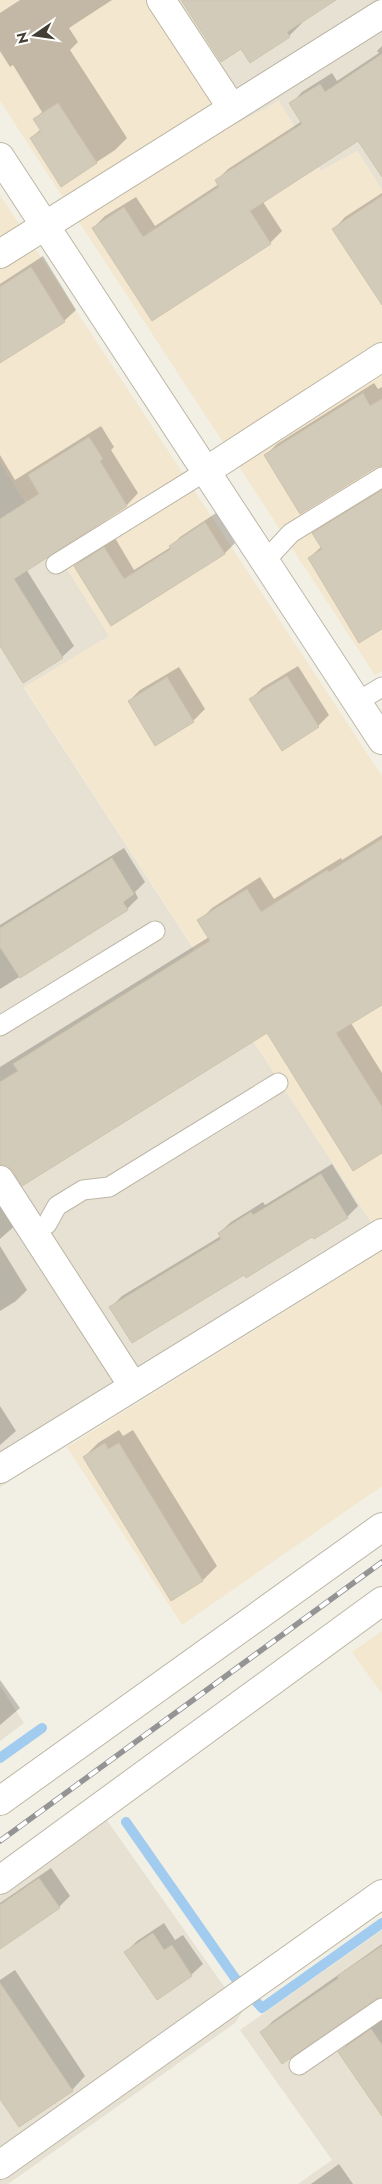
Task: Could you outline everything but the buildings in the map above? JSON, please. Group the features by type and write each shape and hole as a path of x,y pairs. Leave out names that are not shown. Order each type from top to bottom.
{"street":[{"path":"161,0 232,108"},
{"path":"0,254 382,14"},
{"path":"0,157 382,740"},
{"path":"206,472 382,357"},
{"path":"0,1180 134,1386"},
{"path":"0,1469 382,1233"},
{"path":"0,1801 382,1527"},
{"path":"0,1880 382,1601"},
{"path":"0,2165 382,1894"}],"lane":[{"path":"56,564 206,472"},
{"path":"265,561 291,533 382,477"},
{"path":"357,702 382,687"},
{"path":"0,1026 155,931"},
{"path":"34,1233 47,1224 57,1206 83,1190 109,1187 278,1083"},
{"path":"299,2065 382,2008"}],"shaded area":[{"path":"0,0 151,0 232,126 279,101 321,171 357,151 382,190 382,671 375,675 0,101"},
{"path":"151,0 382,0 382,190 357,151 321,171 279,101 232,127"},
{"path":"0,195 382,776 382,1239 24,687 109,636 0,462"},
{"path":"0,462 109,636 24,688 382,1239 382,1251 0,1487"},
{"path":"382,1251 382,1486 182,1625 67,1447"},
{"path":"382,1631 382,1694 352,1652"},
{"path":"0,1686 24,1723 0,1741"},
{"path":"106,1819 242,2012 235,2023 8,2184 0,2184 0,1896"},
{"path":"382,1930 382,2184 298,2184 332,2160 240,2030"}],"waterway":[{"path":"0,1758 42,1728"},
{"path":"126,1822 235,1978 262,2008 382,1923"}],"railway":[{"path":"0,1841 382,1562"}]}
